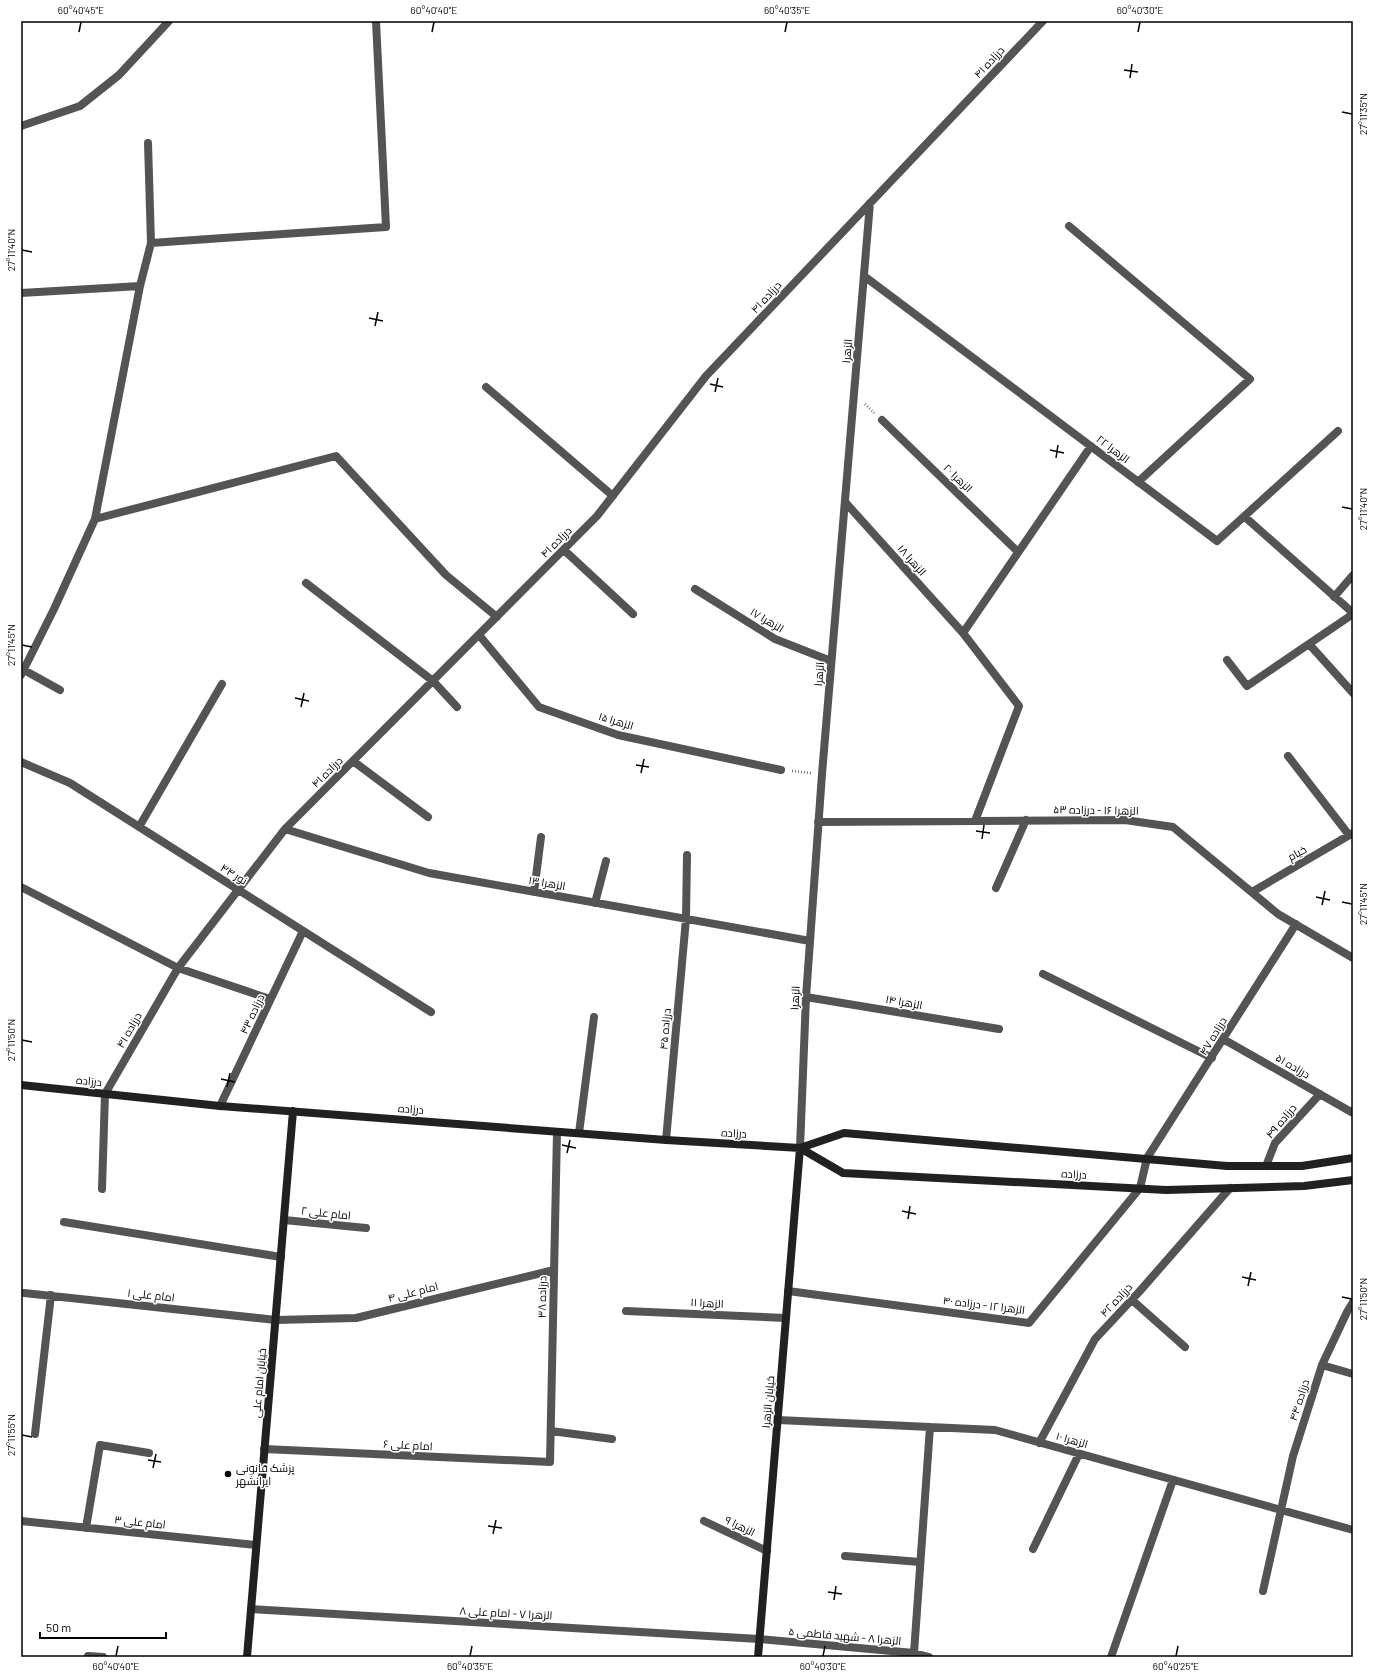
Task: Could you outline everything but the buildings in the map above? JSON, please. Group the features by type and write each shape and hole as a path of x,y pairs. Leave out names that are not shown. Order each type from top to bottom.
{"main road":[{"name":"درزاده","path":"21,1085 220,1106 666,1140 800,1148 844,1133 1227,1166 1302,1166 1353,1158"},
{"name":"خیابان امام علی","path":"247,1657 293,1111"},
{"name":"درزاده","path":"800,1148 843,1173 1166,1190 1304,1186 1353,1180"},
{"name":"خیابان الزهرا","path":"758,1657 800,1148"}],"street":[{"path":"21,126 80,106 119,75 170,21"},
{"path":"151,243 386,227 376,21"},
{"name":"درزاده ۴۱","path":"105,1094 178,968 285,829 597,516 706,376 1043,21"},
{"path":"60,690 22,672 54,609 95,519 140,286 151,243 148,142"},
{"name":"الزهرا","path":"800,1148 806,997 818,822 870,203"},
{"path":"1069,226 1250,379 1138,482"},
{"name":"الزهرا ۲۲","path":"864,276 1217,541 1338,431"},
{"path":"21,293 140,286"},
{"path":"486,387 614,496"},
{"name":"الزهرا ۲۰","path":"882,420 1018,552"},
{"path":"963,633 1091,446"},
{"path":"95,519 336,456 446,575 497,617"},
{"name":"الزهرا ۱۸","path":"845,502 963,633 1019,706 975,821"},
{"path":"1227,660 1247,686 1353,614 1245,517"},
{"path":"564,550 633,614"},
{"path":"1334,596 1353,575"},
{"path":"306,583 433,681 458,707"},
{"name":"الزهرا ۱۷","path":"696,589 775,639 831,661"},
{"name":"الزهرا ۱۵","path":"479,635 539,707 618,735 781,770"},
{"path":"1309,644 1353,693"},
{"path":"139,827 222,684"},
{"path":"1288,756 1351,834"},
{"path":"353,761 428,817"},
{"name":"نور ۴۴","path":"21,762 70,783 431,1012"},
{"path":"996,888 1026,820"},
{"name":"الزهرا ۱۶ - درزاده ۵۳","path":"818,822 1125,820 1173,827 1278,914 1352,956"},
{"name":"الزهرا ۱۳","path":"285,829 429,873 810,941"},
{"name":"خیام","path":"1252,892 1351,834"},
{"path":"534,892 541,837"},
{"name":"درزاده ۴۵","path":"666,1140 686,919 687,855"},
{"path":"595,903 606,861"},
{"path":"21,887 178,968 270,999"},
{"name":"درزاده ۴۷","path":"1140,1188 1147,1158 1296,924"},
{"name":"درزاده ۴۳","path":"220,1106 303,931"},
{"path":"1043,974 1212,1058"},
{"name":"الزهرا ۱۴","path":"806,997 999,1029"},
{"path":"579,1133 594,1017"},
{"name":"درزاده ۵۱","path":"1223,1039 1353,1113"},
{"path":"102,1189 105,1094"},
{"name":"درزاده ۴۹","path":"1266,1166 1275,1143 1320,1094"},
{"name":"درزاده ۳۸","path":"550,1462 557,1132"},
{"name":"الزهرا ۱۲ - درزاده ۴۰","path":"788,1291 1029,1323 1140,1188"},
{"name":"درزاده ۴۲","path":"1039,1442 1095,1339 1132,1300 1230,1188"},
{"name":"امام علی ۲","path":"284,1220 366,1228"},
{"path":"64,1222 281,1256"},
{"name":"امام علی ۴","path":"276,1320 356,1318 554,1270"},
{"name":"امام علی ۱","path":"24,1292 276,1320"},
{"path":"35,1434 51,1295"},
{"path":"1132,1300 1185,1347"},
{"name":"درزاده ۴۴","path":"1263,1591 1293,1456 1322,1365 1353,1302"},
{"name":"الزهرا ۱۱","path":"626,1311 786,1318"},
{"path":"1322,1365 1353,1374"},
{"name":"الزهرا ۱۰","path":"778,1420 994,1430 1353,1530"},
{"path":"914,1653 930,1427"},
{"path":"551,1431 612,1439"},
{"path":"86,1528 100,1445 149,1453"},
{"name":"امام علی ۶","path":"264,1449 550,1462"},
{"path":"1032,1549 1079,1454"},
{"path":"1112,1657 1173,1480"},
{"name":"الزهرا ۹","path":"704,1520 767,1551"},
{"name":"امام علی ۳","path":"21,1521 256,1545"},
{"path":"845,1556 920,1562"},
{"name":"الزهرا ۷ - امام علی ۸","path":"251,1609 759,1639"},
{"name":"الزهرا ۸ - شهید فاطمی ۵","path":"759,1639 914,1653 929,1657"},
{"path":"88,1656 103,1657"}],"path":[{"path":"854,395 882,420"},
{"path":"781,770 822,774"}],"place":[{"name":"پزشک قانونی ایرانشهر","path":"228,1474"}]}
